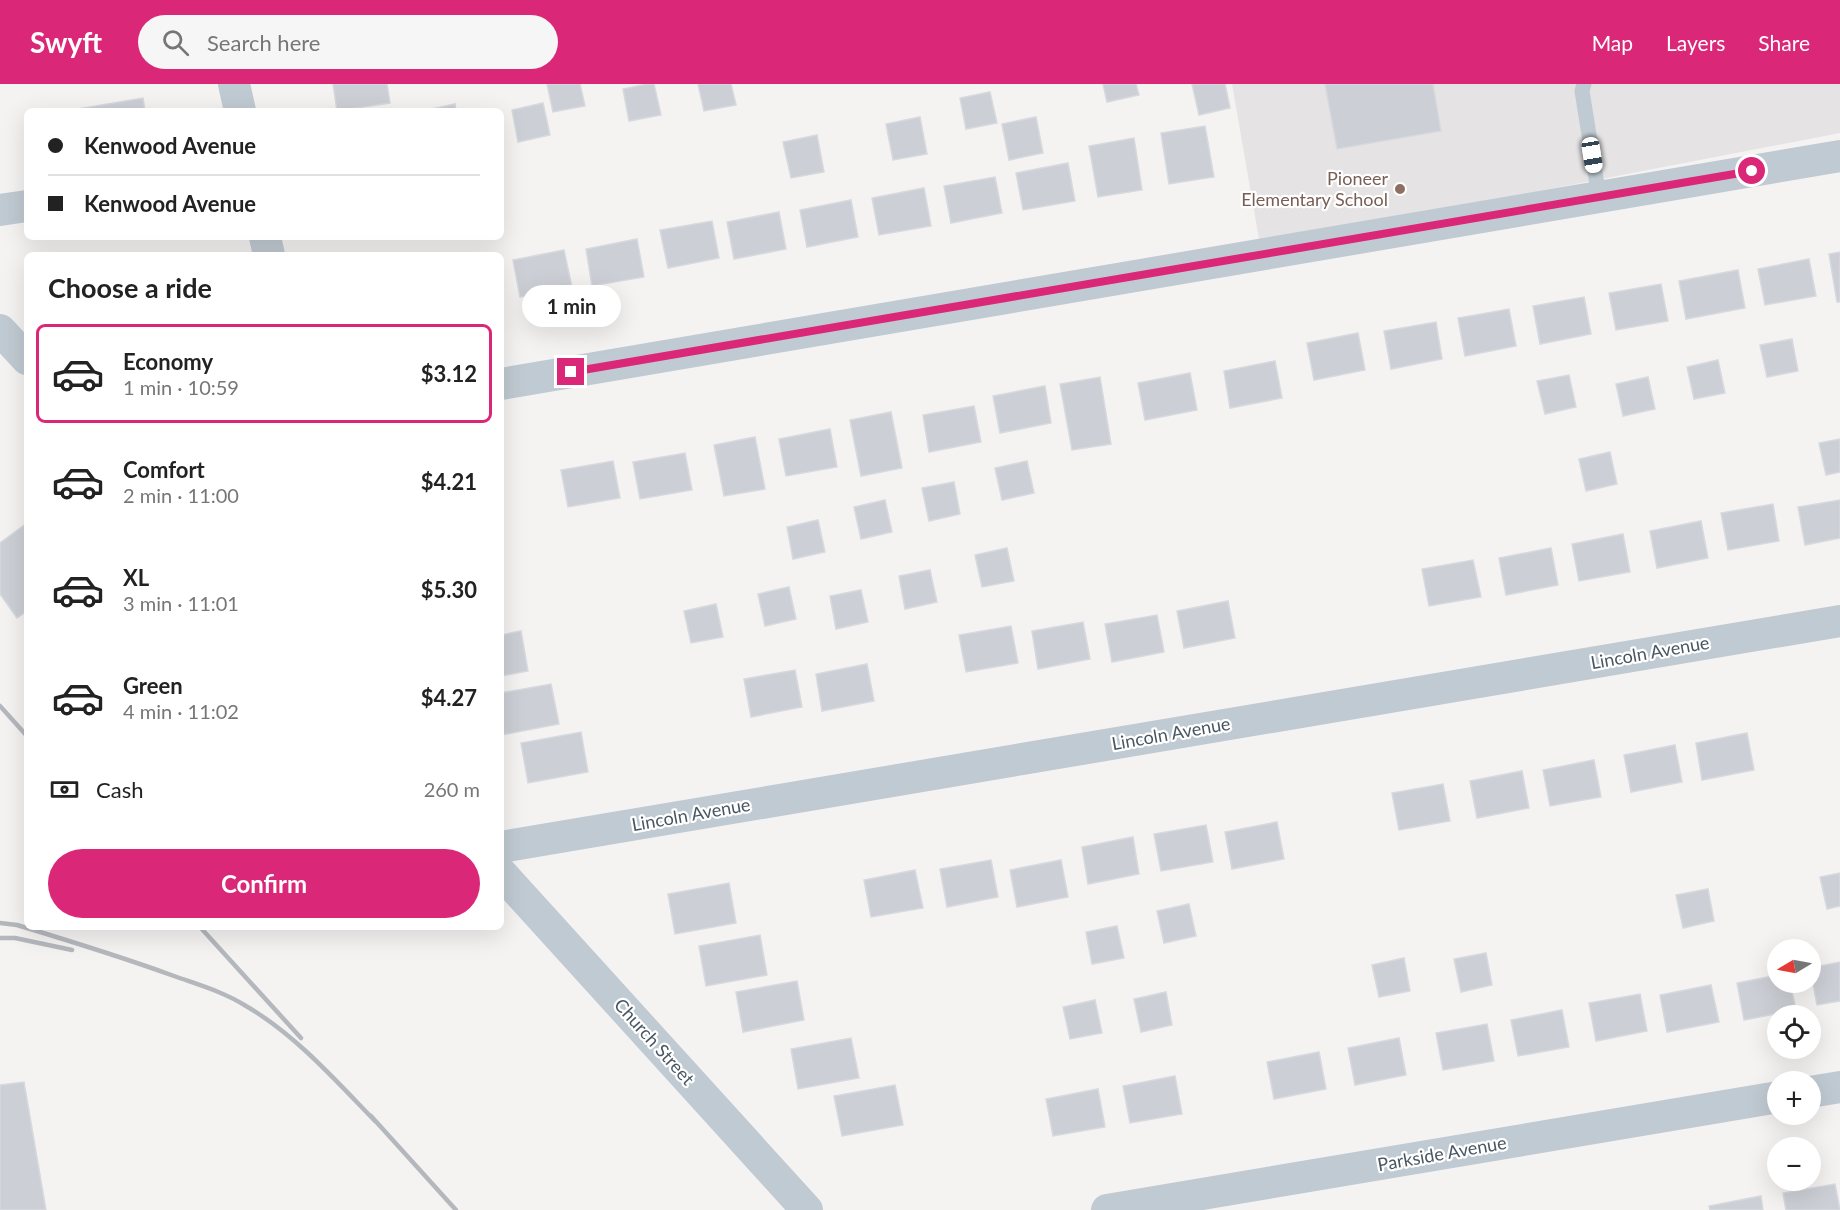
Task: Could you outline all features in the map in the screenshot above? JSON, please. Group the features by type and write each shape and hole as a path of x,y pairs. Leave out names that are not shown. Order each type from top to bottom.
{"street":[{"path":"234,84 239,108"},
{"path":"504,383 1840,156"},
{"path":"0,210 24,206"},
{"path":"0,330 24,356"},
{"name":"Lincoln Avenue","path":"504,846 1840,621"},
{"name":"Church Street","path":"504,876 807,1210"},
{"path":"1821,1090 1840,1087"},
{"name":"Parkside Avenue","path":"1107,1210 1767,1099"}],"lane":[{"path":"1584,84 1582,90 1599,197"}],"shaded area":[{"name":"Pioneer Elementary School","path":"1232,84 1840,84 1840,133 1260,245"}],"building":[{"path":"333,84 387,84 390,103 357,108 337,108"},
{"path":"547,84 580,84 585,106 553,112"},
{"path":"654,84 661,115 629,121 623,89"},
{"path":"698,84 731,84 736,105 704,111"},
{"path":"1103,84 1136,84 1139,95 1107,102"},
{"path":"1192,84 1225,84 1230,108 1199,115"},
{"path":"1325,84 1433,84 1441,131 1337,149"},
{"path":"990,92 997,123 966,129 960,98"},
{"path":"143,98 145,108 84,108"},
{"path":"543,103 550,135 518,142 512,110"},
{"path":"455,104 456,108 437,108"},
{"path":"920,117 927,154 893,160 886,124"},
{"path":"1036,117 1043,153 1009,160 1002,124"},
{"path":"1205,126 1214,177 1169,184 1161,133"},
{"path":"817,135 824,172 791,178 783,142"},
{"path":"1134,138 1142,190 1098,197 1089,146"},
{"path":"1068,163 1075,201 1023,210 1016,173"},
{"path":"995,177 1002,213 951,223 944,186"},
{"path":"924,188 931,226 879,235 872,198"},
{"path":"851,200 858,237 807,247 800,210"},
{"path":"779,212 786,249 734,259 727,222"},
{"path":"712,221 719,258 668,268 660,230"},
{"path":"637,239 644,277 592,286 586,249"},
{"path":"564,250 572,287 520,297 513,260"},
{"path":"1840,252 1840,302 1837,302 1829,254"},
{"path":"1809,259 1816,296 1765,305 1758,269"},
{"path":"1738,270 1745,308 1686,319 1679,281"},
{"path":"1661,284 1668,321 1616,330 1609,293"},
{"path":"1584,297 1591,334 1540,344 1533,306"},
{"path":"1509,309 1516,346 1465,356 1458,318"},
{"path":"1436,322 1442,359 1391,369 1384,331"},
{"path":"1358,333 1365,370 1314,380 1307,343"},
{"path":"1792,339 1798,371 1767,377 1760,345"},
{"path":"1718,360 1725,393 1694,399 1687,367"},
{"path":"1275,361 1282,398 1230,408 1224,371"},
{"path":"1190,373 1197,410 1145,420 1138,383"},
{"path":"1569,375 1576,407 1545,414 1537,381"},
{"path":"1100,377 1111,444 1072,450 1060,384"},
{"path":"1648,377 1655,409 1623,416 1616,384"},
{"path":"1045,386 1051,423 1000,433 993,396"},
{"path":"974,406 981,442 929,452 923,415"},
{"path":"891,412 902,468 861,476 850,420"},
{"path":"830,429 837,467 786,476 779,439"},
{"path":"755,437 765,489 724,496 714,445"},
{"path":"1840,439 1840,472 1826,475 1819,443"},
{"path":"1610,452 1617,484 1586,491 1579,459"},
{"path":"685,453 692,490 640,499 633,462"},
{"path":"613,461 620,498 568,507 561,470"},
{"path":"1027,461 1034,493 1002,500 995,468"},
{"path":"954,482 960,514 929,521 922,488"},
{"path":"885,500 892,532 861,539 854,507"},
{"path":"1840,500 1840,538 1805,545 1798,507"},
{"path":"1773,504 1779,541 1728,550 1721,513"},
{"path":"818,520 825,552 793,559 787,527"},
{"path":"1701,521 1708,558 1657,568 1650,531"},
{"path":"24,525 24,613 17,618 0,594 0,543"},
{"path":"1623,534 1630,572 1579,581 1572,544"},
{"path":"1007,548 1014,581 982,587 975,555"},
{"path":"1551,548 1558,585 1506,595 1499,558"},
{"path":"1473,560 1481,597 1429,606 1422,569"},
{"path":"930,570 937,602 905,609 899,576"},
{"path":"789,587 796,619 765,626 758,594"},
{"path":"861,590 868,622 836,629 830,596"},
{"path":"1228,601 1235,638 1184,648 1177,611"},
{"path":"716,604 723,637 691,643 684,611"},
{"path":"1157,615 1164,652 1112,662 1105,624"},
{"path":"1083,622 1090,659 1038,669 1032,631"},
{"path":"1011,626 1018,663 966,672 959,635"},
{"path":"521,631 528,671 504,675 504,634"},
{"path":"867,664 874,701 822,711 816,674"},
{"path":"795,670 802,707 751,717 744,679"},
{"path":"551,684 559,724 504,734 504,692"},
{"path":"581,732 588,772 528,783 521,743"},
{"path":"1747,733 1754,770 1702,780 1696,743"},
{"path":"1675,745 1682,782 1631,792 1624,755"},
{"path":"1594,760 1601,797 1550,806 1543,770"},
{"path":"1522,771 1529,808 1477,818 1470,781"},
{"path":"1443,784 1450,821 1399,830 1392,793"},
{"path":"1277,822 1284,859 1232,869 1225,832"},
{"path":"1206,825 1213,862 1161,871 1154,834"},
{"path":"1133,837 1139,874 1088,884 1082,847"},
{"path":"991,860 998,897 947,907 940,869"},
{"path":"1061,860 1068,897 1017,907 1010,870"},
{"path":"915,870 923,908 871,917 864,880"},
{"path":"1840,873 1840,906 1827,909 1820,877"},
{"path":"729,883 736,923 675,934 668,894"},
{"path":"1708,889 1714,921 1683,928 1676,895"},
{"path":"1189,904 1196,936 1164,943 1157,911"},
{"path":"1117,926 1124,958 1092,964 1086,932"},
{"path":"760,935 767,975 706,986 699,946"},
{"path":"1486,953 1492,985 1461,992 1454,959"},
{"path":"1404,958 1410,991 1379,997 1372,965"},
{"path":"1840,962 1840,1001 1817,1005 1815,993 1821,993 1821,966"},
{"path":"1767,977 1767,993 1792,993 1795,1005 1767,1005 1767,1016 1744,1020 1737,983"},
{"path":"797,981 804,1020 743,1032 736,992"},
{"path":"1711,985 1719,1022 1667,1032 1660,995"},
{"path":"1166,992 1172,1025 1141,1032 1134,999"},
{"path":"1640,994 1647,1031 1596,1041 1589,1003"},
{"path":"1095,1000 1102,1033 1070,1039 1063,1007"},
{"path":"1562,1010 1569,1047 1518,1056 1511,1020"},
{"path":"1487,1024 1494,1061 1443,1070 1436,1033"},
{"path":"851,1038 859,1078 798,1089 791,1049"},
{"path":"1399,1038 1406,1075 1355,1085 1348,1048"},
{"path":"1319,1052 1326,1089 1274,1099 1267,1062"},
{"path":"1175,1076 1182,1114 1130,1123 1123,1086"},
{"path":"24,1082 46,1210 0,1210 0,1085"},
{"path":"895,1085 903,1125 842,1136 834,1096"},
{"path":"1098,1089 1105,1127 1053,1136 1046,1099"},
{"path":"1835,1184 1840,1210 1786,1210 1783,1193 1821,1191 1821,1186"},
{"path":"1761,1196 1763,1210 1710,1210 1709,1206"}],"railway":[{"path":"0,706 24,733"},
{"path":"0,923 24,927"},
{"path":"33,930 211,989 238,1001 299,1045 376,1122"},
{"path":"203,930 301,1038"},
{"path":"0,938 15,938 72,950"},
{"path":"371,1116 456,1210"}],"place":[{"name":"Pioneer Elementary School","path":"1400,189"}],"route":[{"path":"571,372 1752,171"}]}
